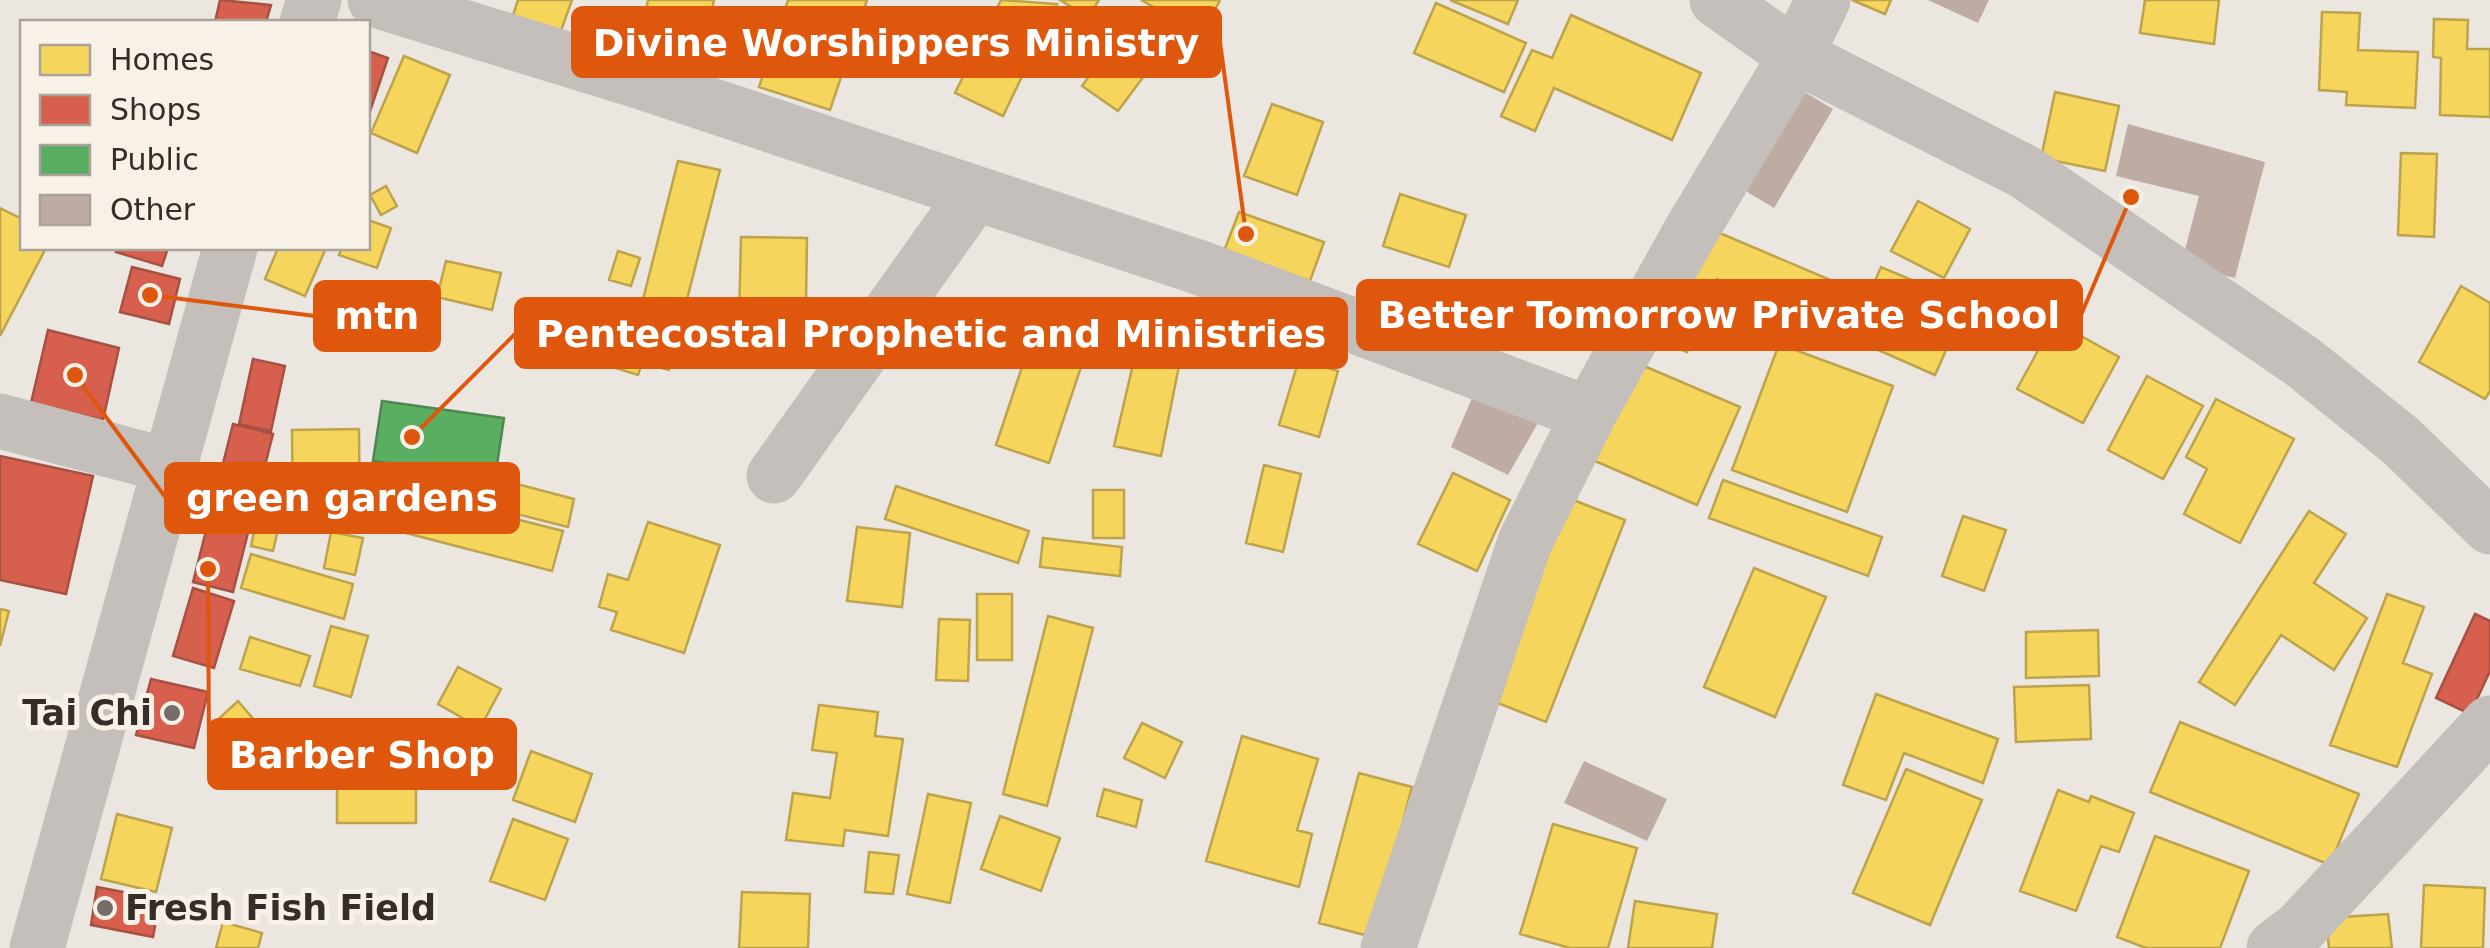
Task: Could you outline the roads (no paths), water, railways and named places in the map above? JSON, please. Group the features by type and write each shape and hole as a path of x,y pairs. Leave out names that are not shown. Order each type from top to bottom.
{"street":[{"path":"376,0 1198,266 1589,414"},
{"path":"1718,0 1796,56 2025,172 2304,363 2401,441 2490,527"},
{"path":"1388,948 1525,542 1589,414 1796,56 1824,0"},
{"path":"774,476 975,193"},
{"path":"37,948 229,250"},
{"path":"0,421 170,466"},
{"path":"2274,948 2301,927 2490,722"}],"place":[{"name":"Better Tomorrow Private School","path":"2131,197"},
{"name":"Divine Worshippers Ministry","path":"1246,234"},
{"name":"mtn","path":"150,295"},
{"name":"green gardens","path":"75,375"},
{"name":"Pentecostal Prophetic and Ministries","path":"412,437"},
{"name":"Barber Shop","path":"208,569"},
{"name":"Tai Chi","path":"172,713"},
{"name":"Fresh Fish Field","path":"105,908"}]}
